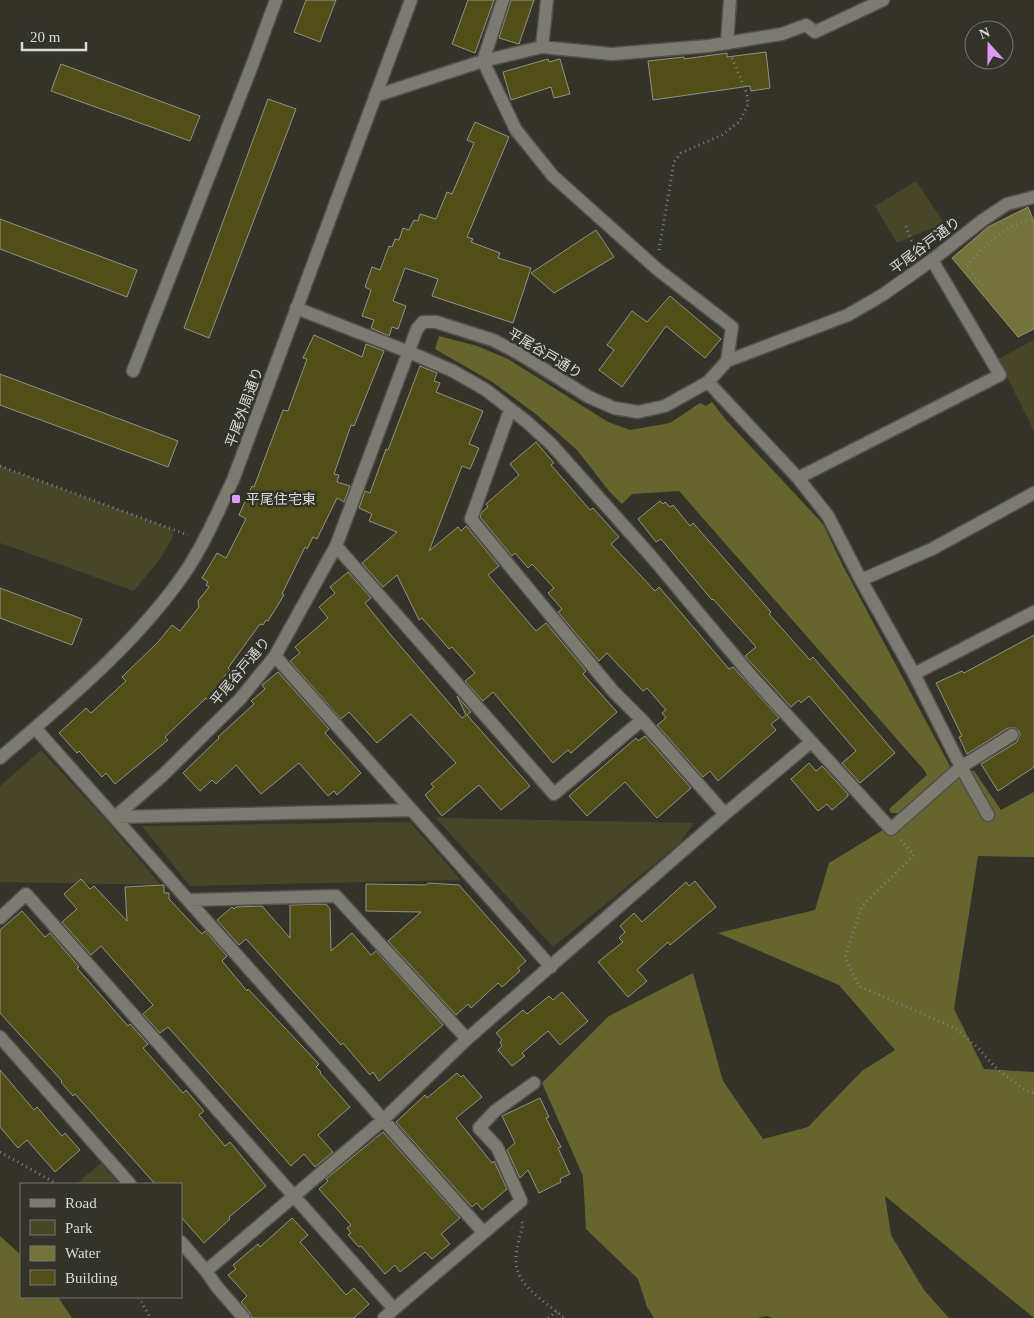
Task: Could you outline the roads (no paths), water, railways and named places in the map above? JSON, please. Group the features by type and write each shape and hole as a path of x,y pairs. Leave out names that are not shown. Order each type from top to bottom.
{"street":[{"path":"133,372 276,0"},
{"name":"平尾外周通り","path":"0,758 114,655 164,600 186,571 203,543 233,480 411,0"},
{"path":"503,0 483,61 516,130 553,176 657,269 732,327 727,361"},
{"path":"542,47 547,0"},
{"path":"727,43 730,0"},
{"path":"375,96 483,61 542,47 612,54 708,46 782,34 806,24 815,32 883,0"},
{"name":"平尾谷戸通り","path":"115,817 163,775 240,699 275,656 336,546 417,329 423,322 436,322 493,340 518,353 588,397 614,408 638,412 665,406 708,382 727,361 848,315 884,294 930,262 983,220 1007,204 1034,197"},
{"path":"798,478 1000,375 930,262"},
{"path":"296,308 453,371 486,390 527,422 552,444 650,555 754,679 891,828 961,767 1012,735"},
{"path":"708,382 798,478 828,516 988,815"},
{"path":"510,410 470,519 613,691 642,720 724,814"},
{"path":"861,580 932,549 1034,493"},
{"path":"336,546 554,794 642,720"},
{"path":"914,674 1034,612"},
{"path":"275,656 551,967"},
{"path":"35,728 484,1232"},
{"path":"206,1271 383,1120 467,1039 724,814 811,742"},
{"path":"115,817 411,810"},
{"path":"0,918 26,894 394,1309"},
{"path":"189,900 336,896 467,1039"},
{"path":"0,1037 129,1183"},
{"path":"384,1318 521,1201 498,1147 479,1128 495,1111 534,1083"},
{"path":"182,1243 244,1318"}],"water":[{"path":"1028,207 1034,221 1034,329 1018,337 952,258 988,227"}],"place":[{"name":"平尾住宅東","path":"236,499"}]}
